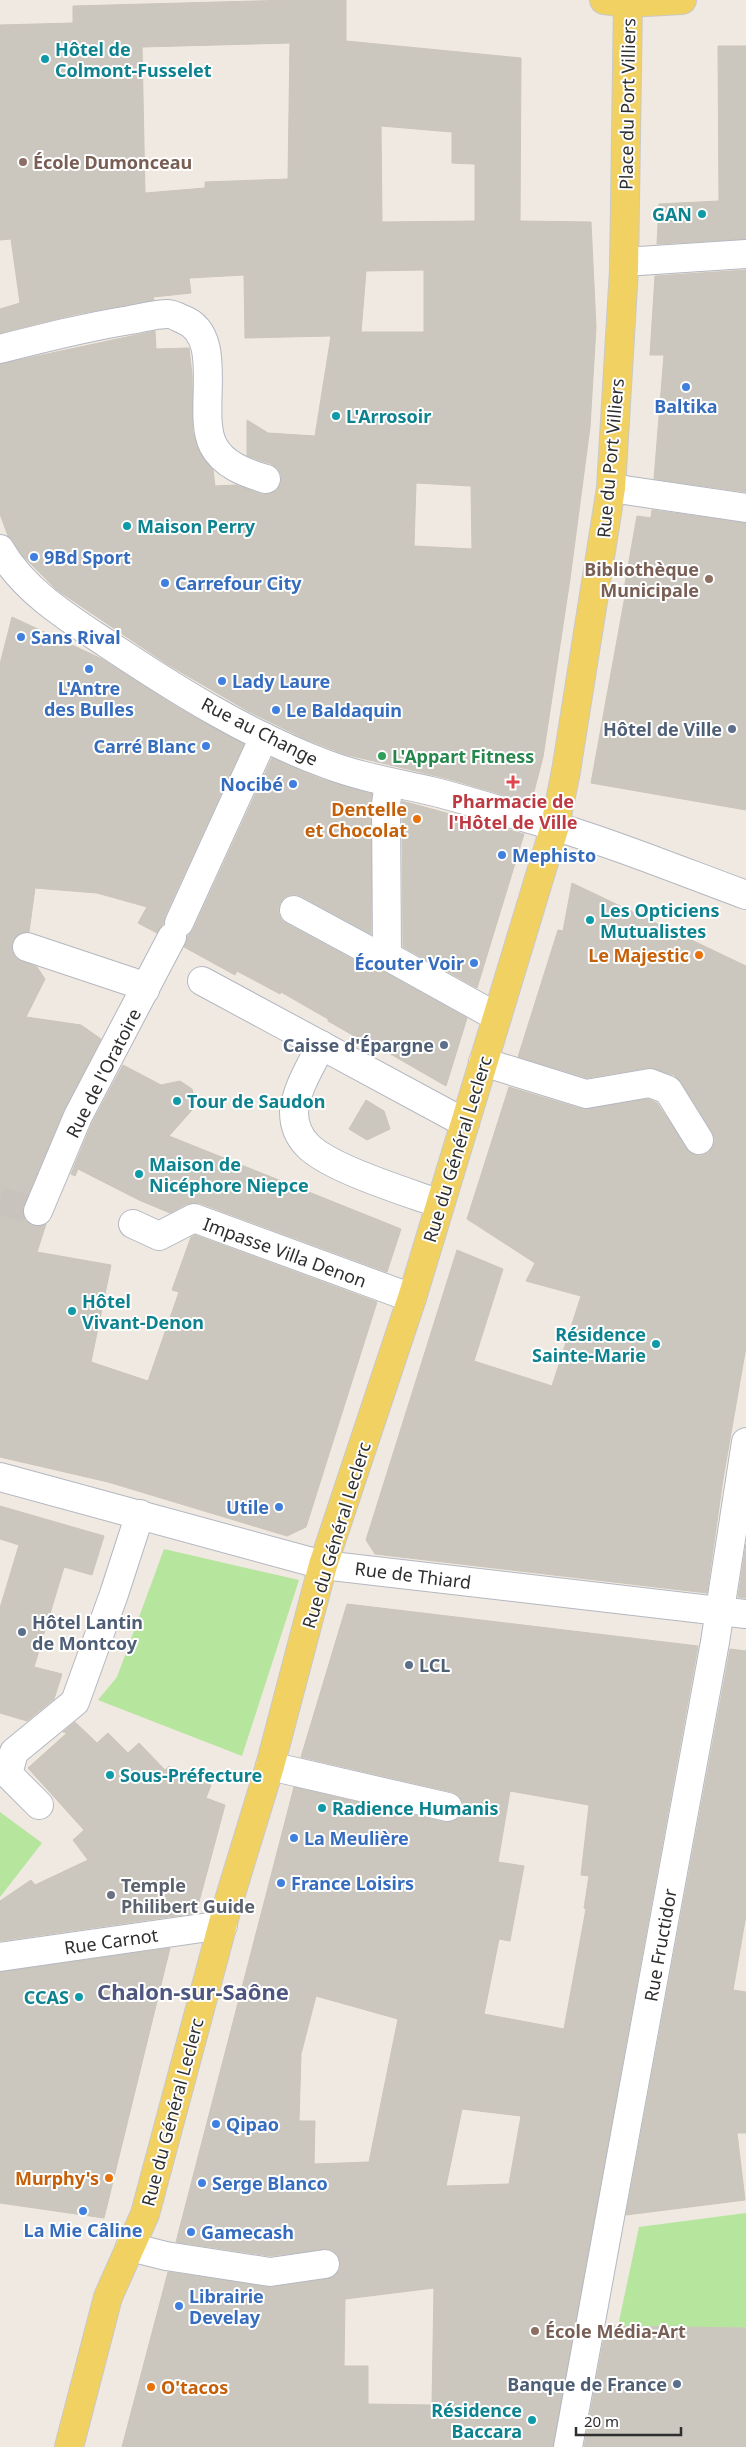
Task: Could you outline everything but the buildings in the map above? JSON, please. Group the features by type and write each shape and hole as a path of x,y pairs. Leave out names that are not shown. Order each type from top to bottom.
{"main road":[{"path":"616,2 682,0"},
{"name":"Place du Port Villiers","path":"616,2 626,205"},
{"name":"Rue du Port Villiers","path":"555,826 568,762 611,488 626,205"},
{"name":"Rue du Général Leclerc","path":"69,2447 108,2297 145,2214 223,1925 270,1766 324,1565 412,1298 555,826"}],"street":[{"path":"624,262 746,254"},
{"path":"0,349 82,328 169,314 189,321 201,334 206,348 208,428 213,445 227,461 245,473 266,479"},
{"path":"611,488 746,508"},
{"name":"Rue au Change","path":"1,560 45,599 82,626 200,702 264,737 327,764 390,783 431,791 555,826 746,894"},
{"name":"Rue de l'Oratoire","path":"38,1211 78,1116 175,930 264,737"},
{"path":"387,956 386,804 390,783"},
{"path":"294,910 368,950 387,956 472,1001 497,1017"},
{"path":"26,947 132,982 145,990"},
{"path":"202,981 465,1123"},
{"path":"321,1045 297,1095 294,1113 296,1128 301,1138 308,1147 326,1160 440,1204"},
{"path":"483,1062 586,1094 650,1083 668,1090 699,1140"},
{"name":"Impasse Villa Denon","path":"133,1224 159,1236 194,1218 412,1298"},
{"name":"Rue Fructidor","path":"568,2447 733,1612 746,1442"},
{"name":"Rue de Thiard","path":"0,1477 324,1565 733,1612"},
{"path":"39,1805 8,1774 14,1752 75,1702 114,1594 140,1514"},
{"path":"270,1766 448,1807"},
{"name":"Rue Carnot","path":"0,1957 223,1925"},
{"path":"130,2247 166,2256 270,2272 325,2264"}],"green space":[{"path":"164,1549 299,1580 242,1756 98,1700 117,1677"},
{"path":"0,1812 42,1843 0,1897"},
{"path":"746,2213 746,2328 618,2326 639,2227"}],"tunnel":[{"path":"0,1201 38,1211"}],"place":[{"name":"Hôtel de Colmont-Fusselet","path":"45,59"},
{"name":"École Dumonceau","path":"23,162"},
{"name":"GAN","path":"702,214"},
{"name":"Baltika","path":"686,387"},
{"name":"L'Arrosoir","path":"336,416"},
{"name":"Maison Perry","path":"127,526"},
{"name":"9Bd Sport","path":"34,557"},
{"name":"Bibliothèque Municipale","path":"709,579"},
{"name":"Carrefour City","path":"165,583"},
{"name":"Sans Rival","path":"21,637"},
{"name":"L'Antre des Bulles","path":"89,669"},
{"name":"Lady Laure","path":"222,681"},
{"name":"Le Baldaquin","path":"276,710"},
{"name":"Hôtel de Ville","path":"732,729"},
{"name":"Carré Blanc","path":"206,746"},
{"name":"L'Appart Fitness","path":"382,756"},
{"name":"Pharmacie de l'Hôtel de Ville","path":"513,782"},
{"name":"Nocibé","path":"293,784"},
{"name":"Dentelle et Chocolat","path":"417,819"},
{"name":"Mephisto","path":"502,855"},
{"name":"Les Opticiens Mutualistes","path":"590,920"},
{"name":"Le Majestic","path":"699,955"},
{"name":"Écouter Voir","path":"474,963"},
{"name":"Caisse d'Épargne","path":"444,1045"},
{"name":"Tour de Saudon","path":"177,1101"},
{"name":"Maison de Nicéphore Niepce","path":"139,1174"},
{"name":"Hôtel Vivant-Denon","path":"72,1311"},
{"name":"Résidence Sainte-Marie","path":"656,1344"},
{"name":"Utile","path":"279,1507"},
{"name":"Hôtel Lantin de Montcoy","path":"22,1632"},
{"name":"LCL","path":"409,1665"},
{"name":"Sous-Préfecture","path":"110,1775"},
{"name":"Radience Humanis","path":"322,1808"},
{"name":"La Meulière","path":"294,1838"},
{"name":"France Loisirs","path":"281,1883"},
{"name":"Temple Philibert Guide","path":"111,1895"},
{"name":"CCAS","path":"79,1997"},
{"name":"Qipao","path":"216,2124"},
{"name":"Murphy's","path":"109,2178"},
{"name":"Serge Blanco","path":"202,2183"},
{"name":"La Mie Câline","path":"83,2211"},
{"name":"Gamecash","path":"191,2232"},
{"name":"Librairie Develay","path":"179,2306"},
{"name":"École Média-Art","path":"535,2331"},
{"name":"Banque de France","path":"677,2384"},
{"name":"O'tacos","path":"151,2387"},
{"name":"Résidence Baccara","path":"532,2420"}],"district":[{"name":"Chalon-sur-Saône","path":"193,1991"}]}
